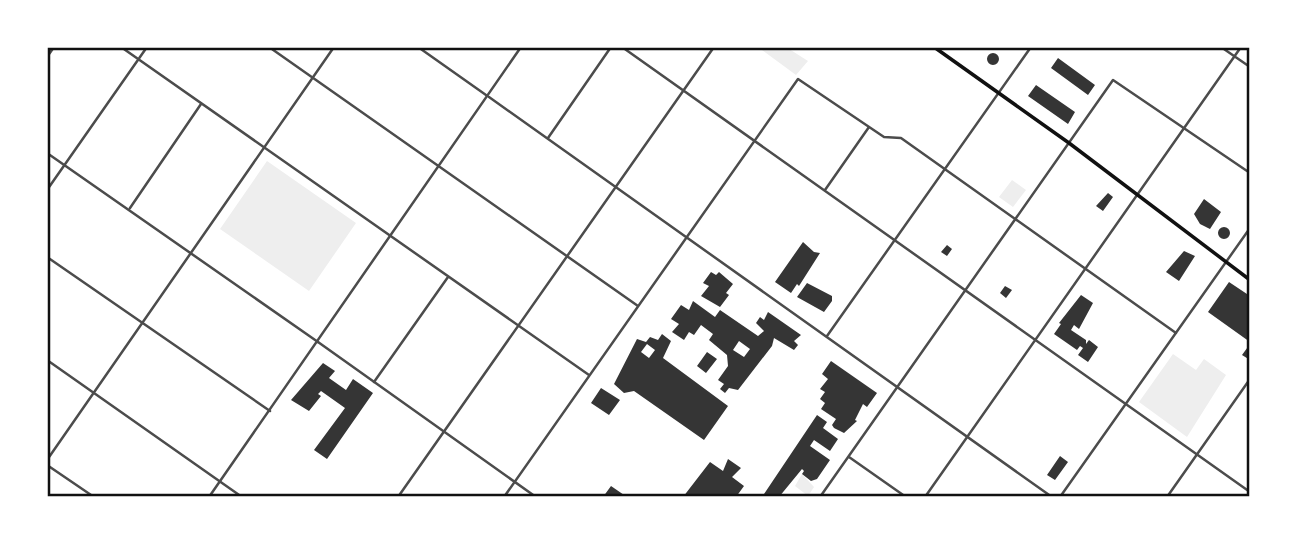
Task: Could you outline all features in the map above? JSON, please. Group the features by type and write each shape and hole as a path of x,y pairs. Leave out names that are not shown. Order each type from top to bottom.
{"main road":[{"path":"934,47 1139,194 1250,280"}],"street":[{"path":"47,57 54,47"},
{"path":"121,47 589,375"},
{"path":"47,190 147,47"},
{"path":"269,47 638,306"},
{"path":"94,497 47,463 334,47"},
{"path":"418,47 1052,497"},
{"path":"209,497 489,97 521,47"},
{"path":"548,138 611,47"},
{"path":"622,47 1250,492"},
{"path":"398,497 714,47"},
{"path":"827,337 1031,47"},
{"path":"1221,47 1250,67"},
{"path":"925,497 1241,47"},
{"path":"504,497 798,79 884,137 901,138 1176,333"},
{"path":"820,497 1114,79 1250,173"},
{"path":"129,209 201,104"},
{"path":"825,191 869,127"},
{"path":"47,153 536,497"},
{"path":"1060,497 1250,228"},
{"path":"47,257 270,411"},
{"path":"374,382 448,277"},
{"path":"47,360 242,497"},
{"path":"1167,497 1249,382"},
{"path":"849,457 906,497"}],"shaded area":[{"path":"758,47 786,47 808,61 796,75"},
{"path":"267,161 356,223 309,291 220,229"},
{"path":"1012,180 1026,190 1013,207 999,197"},
{"path":"1173,354 1196,370 1204,359 1226,375 1187,437 1139,402"},
{"path":"802,474 814,487 808,496 795,486"}],"building":[{"path":"993,53 999,59 993,65 987,59"},
{"path":"1058,58 1095,85 1088,95 1051,68"},
{"path":"1036,85 1075,112 1068,124 1028,96"},
{"path":"1108,193 1113,197 1103,211 1096,206"},
{"path":"1204,199 1221,212 1210,229 1200,224 1194,214"},
{"path":"1219,228 1229,228 1229,238 1219,238"},
{"path":"803,242 814,252 820,253 799,286 797,284 791,293 775,282"},
{"path":"947,245 952,249 947,256 941,252"},
{"path":"1184,251 1195,256 1179,281 1166,272"},
{"path":"711,272 716,275 719,272 733,284 720,307 701,296 709,286 703,283"},
{"path":"1229,282 1250,296 1250,342 1208,312"},
{"path":"807,283 832,296 832,301 824,312 797,297"},
{"path":"1005,286 1012,290 1006,298 1000,293"},
{"path":"1081,295 1093,303 1079,329 1074,325 1071,330 1086,340 1086,344 1089,340 1098,347 1088,362 1078,355 1083,348 1080,346 1077,350 1054,334 1061,324 1059,323"},
{"path":"693,301 715,317 720,310 758,336 764,331 756,323 760,317 764,320 768,312 801,335 794,341 798,345 794,350 774,338 772,346 738,390 729,388 725,393 720,389 724,384 718,380 728,366 727,355 709,340 713,334 701,325 694,335 689,332 684,340 672,332 679,324 671,319 681,305 689,310","holes":["739,341 750,349 744,357 733,350"]},
{"path":"662,334 671,341 663,358 728,406 704,440 634,391 624,393 614,384 637,339 646,342 650,337 658,340","holes":["647,344 655,350 649,358 641,352"]},
{"path":"1250,344 1250,360 1242,355"},
{"path":"707,352 717,359 706,373 697,366"},
{"path":"831,361 877,393 867,407 863,404 855,420 857,421 844,433 832,425 836,419 821,409 825,403 820,399 825,392 820,389 828,379 822,374"},
{"path":"323,363 335,371 329,378 346,390 353,379 373,393 327,459 314,450 345,408 321,391 318,394 321,396 309,411 291,400"},
{"path":"601,388 620,400 609,415 591,403"},
{"path":"817,415 827,422 823,428 838,439 830,451 814,440 810,446 830,460 817,479 811,481 802,474 802,469 779,497 762,497"},
{"path":"1060,456 1068,462 1055,480 1047,475"},
{"path":"728,459 741,468 732,477 744,486 736,497 683,497 710,462 723,471"},
{"path":"611,486 627,497 603,497"}]}
